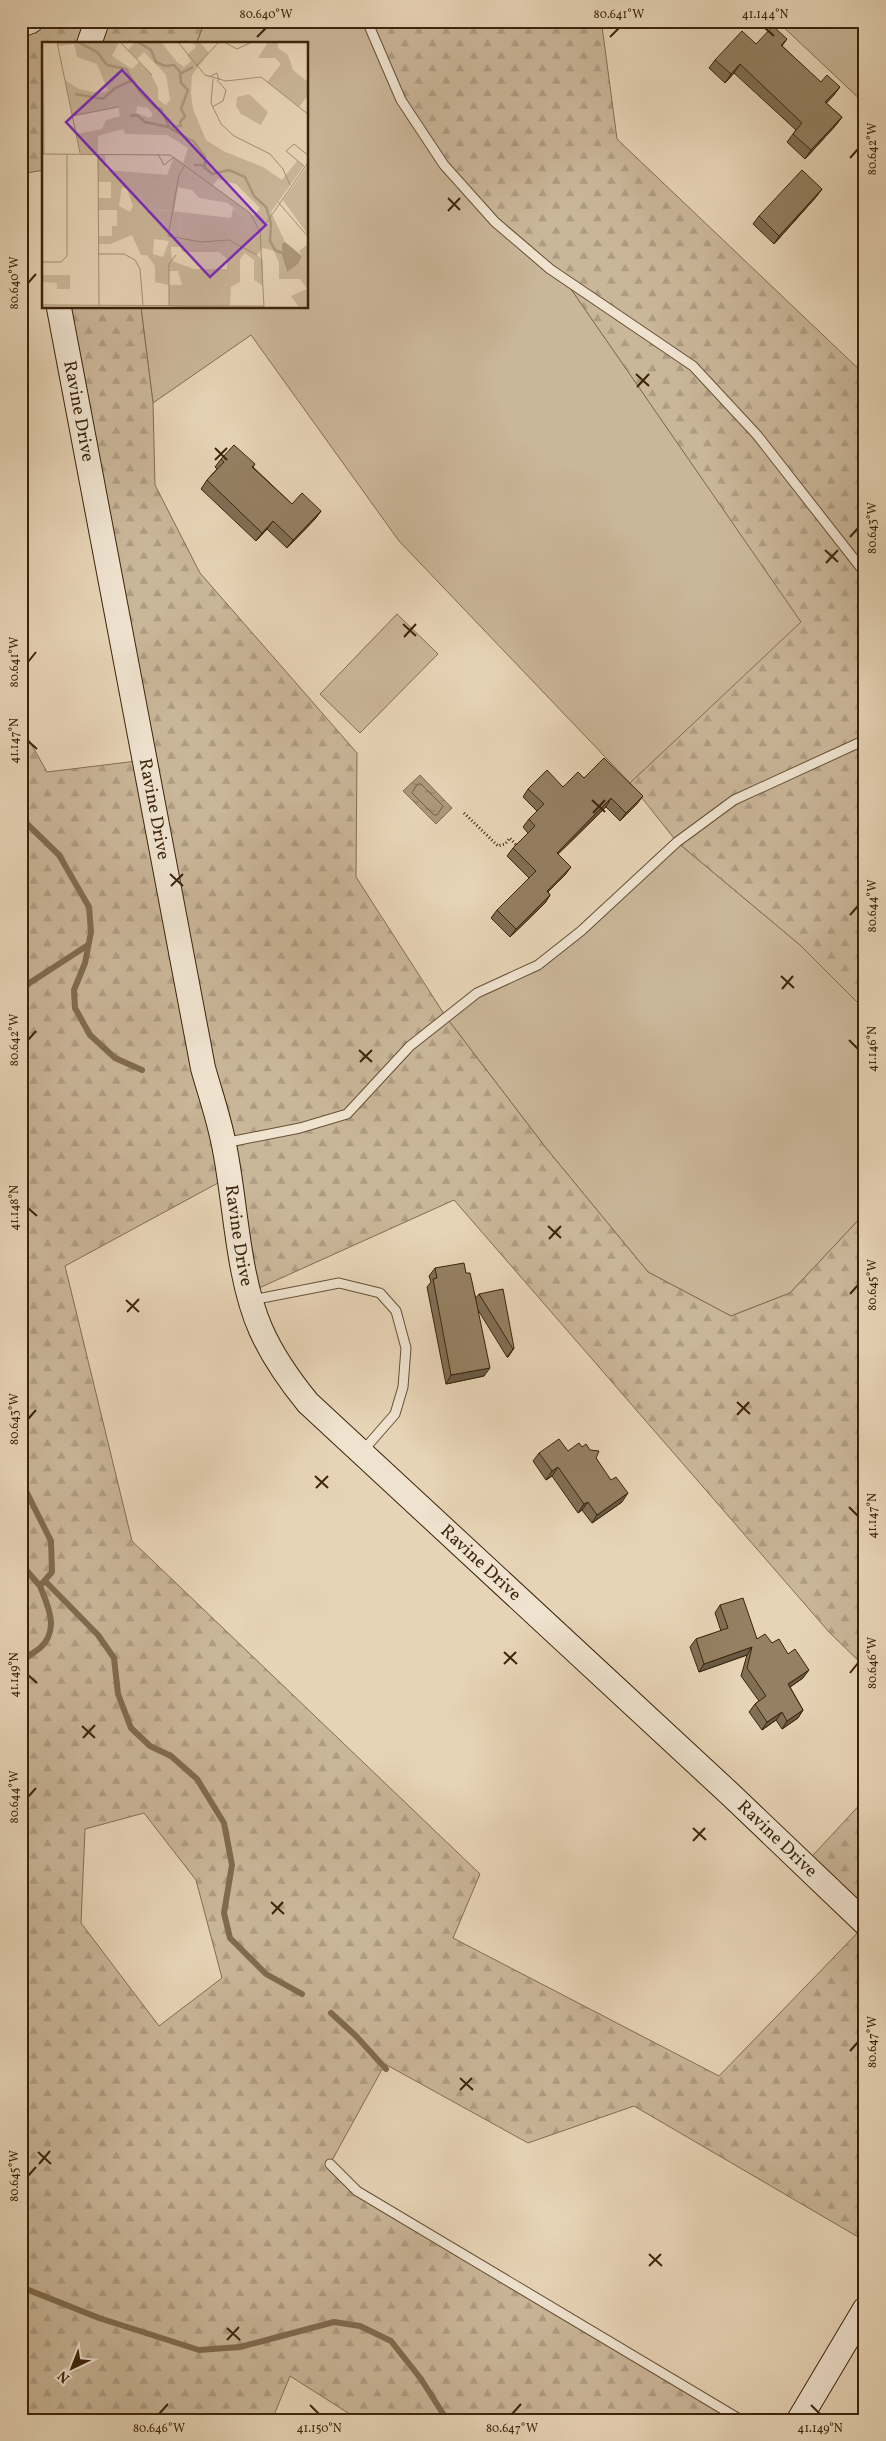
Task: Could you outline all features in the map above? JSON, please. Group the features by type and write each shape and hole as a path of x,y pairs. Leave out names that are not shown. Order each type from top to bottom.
{"street":[{"path":"21,25 31,21"},
{"path":"90,42 97,21"},
{"name":"Ravine Drive","path":"59,309 203,1068 224,1144 251,1301 270,1349 292,1384 308,1403 731,1795 865,1923"},
{"path":"800,2420 865,2309"}],"lane":[{"path":"367,21 401,100 444,165 495,222 550,269 693,366 757,435 865,572"},
{"path":"224,1144 300,1128 347,1114 410,1046 477,993 538,965 581,931 676,842 734,800 865,740"},
{"path":"251,1301 339,1283 380,1293 396,1311 406,1348 403,1387 394,1414 361,1453"},
{"path":"330,2164 357,2191 691,2392 741,2420"}],"path":[{"path":"464,813 498,846 505,844 510,838 517,846"}],"green space":[{"path":"21,21 205,21 197,42 42,42 42,170 21,174"},
{"path":"205,21 367,21 562,276 802,623 630,783 399,541 251,335 153,403 141,309 309,309 309,42 197,42"},
{"path":"367,21 606,21 602,26 617,139 865,375 865,1010 800,945 677,842 630,783 801,622 562,276 495,222 444,165 401,100"},
{"path":"777,21 865,21 865,104"},
{"path":"59,309 141,309 153,403 155,485 200,573 357,753 356,877 446,1017 546,1148 648,1272 731,1316 790,1293 865,1213 865,1667 829,1632 454,1200 248,1293 229,1177 65,1266 132,1541 480,1874 453,1938 719,2076 865,1925 865,2241 634,2106 528,2143 385,2064 330,2164 357,2191 741,2420 359,2420 290,2376 272,2420 21,2420 21,726 47,772 145,760","holes":["144,1813 196,1880 222,1978 159,2026 81,1923 85,1829"]},
{"path":"397,614 438,654 360,733 320,694"},
{"path":"677,842 800,945 865,1010 865,1213 790,1293 731,1316 648,1272 546,1148 446,1017 477,993 538,965"},
{"path":"865,1799 865,1923 804,1865"}],"water":[{"path":"420,775 452,808 436,824 403,791"}],"building":[{"path":"773,26 787,39 781,45 821,82 827,75 840,87 825,102 842,117 811,150 793,134 802,123 740,64 731,74 715,60 742,31 756,44"},
{"path":"802,170 822,189 779,236 759,216"},
{"path":"234,445 255,464 252,467 292,504 302,493 321,511 293,540 273,521 262,533 207,480 224,462 221,459"},
{"path":"604,758 643,796 626,813 611,798 557,853 571,867 547,891 550,895 516,929 497,910 536,871 513,848 535,826 529,819 544,804 528,789 547,770 563,787 578,772 584,778"},
{"path":"464,1263 466,1273 470,1273 490,1368 451,1375 433,1279 437,1278 435,1268"},
{"path":"503,1289 514,1348 513,1349 479,1294"},
{"path":"559,1439 568,1451 579,1443 582,1447 586,1444 590,1450 599,1451 596,1458 611,1480 616,1477 628,1493 597,1515 588,1502 584,1504 558,1467 552,1471 539,1453"},
{"path":"743,1598 757,1639 765,1634 772,1643 779,1639 788,1654 795,1649 809,1670 788,1684 803,1710 787,1721 782,1712 767,1722 755,1704 766,1696 747,1668 752,1647 704,1664 696,1639 728,1628 720,1605"}],"waterway":[{"path":"21,818 59,855 89,907 91,932 85,963 74,990 75,1008 90,1035 115,1058 142,1070"},
{"path":"21,992 28,984 88,945"},
{"path":"21,1481 51,1541 52,1572 40,1586 49,1610 50,1634 40,1648 21,1662"},
{"path":"21,1564 40,1586"},
{"path":"46,1582 98,1635 114,1658 118,1694 131,1728 150,1746 171,1756 197,1779 224,1823 232,1865 224,1913 230,1938 266,1974 302,1994"},
{"path":"331,2013 356,2036 386,2069"},
{"path":"21,2287 99,2318 199,2350 240,2347 334,2322 360,2326 391,2341 421,2379 447,2420"}]}
